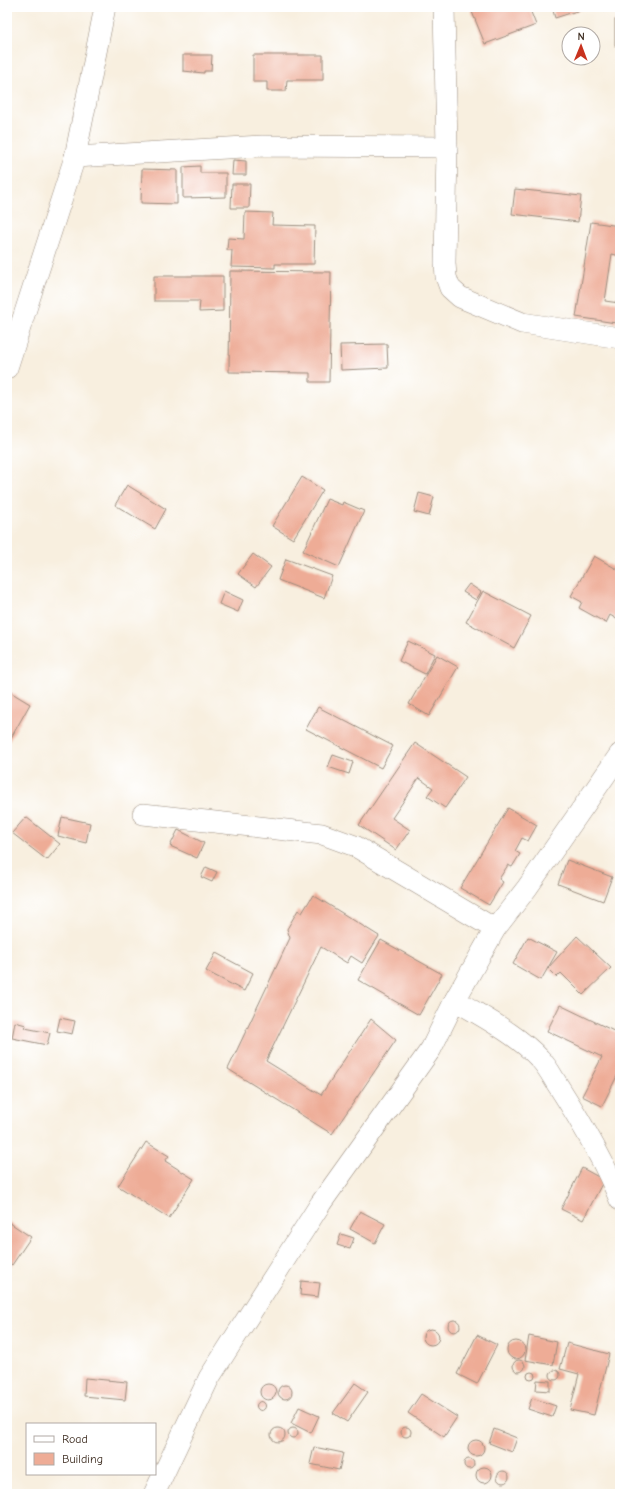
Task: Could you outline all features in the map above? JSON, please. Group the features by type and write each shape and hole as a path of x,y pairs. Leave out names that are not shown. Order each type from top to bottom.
{"street":[{"path":"7,368 74,157 105,7"},
{"path":"444,7 447,147 445,263 446,277 450,288 460,297 522,323 620,338"},
{"path":"74,157 262,146 447,147"},
{"path":"154,1494 209,1378 321,1204 431,1049 455,1000 495,929 527,888 620,754"},
{"path":"143,814 322,834 355,846 495,929"},
{"path":"455,1000 516,1037 541,1060 566,1098 595,1148 610,1175 620,1200"}],"building":[{"path":"470,7 529,7 536,25 485,44"},
{"path":"552,7 583,7 583,9 555,18"},
{"path":"587,7 620,7 620,12 587,9"},
{"path":"615,20 620,20 620,46 615,46"},
{"path":"183,55 212,55 211,71 204,71 204,73 183,71"},
{"path":"253,55 323,55 323,80 287,80 286,91 267,91 267,82 253,82"},
{"path":"233,160 246,161 246,175 232,175"},
{"path":"200,166 200,173 226,173 226,197 183,198 183,167"},
{"path":"142,169 177,170 177,204 141,203"},
{"path":"232,184 250,184 249,208 231,208"},
{"path":"515,189 581,196 578,222 512,214"},
{"path":"245,212 273,213 272,225 315,226 314,264 275,264 275,268 231,267 232,250 227,250 228,238 244,239"},
{"path":"591,222 620,226 620,256 612,254 605,301 619,303 616,323 576,317"},
{"path":"230,271 331,272 329,382 310,382 310,373 229,372"},
{"path":"154,276 223,276 223,311 199,312 200,301 154,301"},
{"path":"387,344 388,368 341,370 340,345"},
{"path":"302,477 323,490 293,539 272,526"},
{"path":"127,485 166,509 155,529 115,505"},
{"path":"419,493 434,497 429,516 414,512"},
{"path":"327,499 342,505 343,502 364,511 339,567 303,551"},
{"path":"253,554 271,567 256,587 238,574"},
{"path":"594,556 620,571 620,621 610,615 606,623 579,608 582,602 571,596"},
{"path":"286,559 332,576 324,598 278,580"},
{"path":"469,584 481,592 476,600 463,592"},
{"path":"224,591 243,600 238,612 219,604"},
{"path":"483,591 531,616 514,648 466,622"},
{"path":"408,641 435,654 425,674 399,661"},
{"path":"437,655 458,667 429,716 409,704"},
{"path":"7,690 30,704 7,745"},
{"path":"318,707 393,746 381,768 306,729"},
{"path":"415,743 466,777 445,808 427,796 433,788 419,778 392,818 410,830 396,850 359,825"},
{"path":"333,755 353,762 349,774 328,767"},
{"path":"508,808 537,825 528,841 522,838 515,851 520,854 512,867 508,865 499,879 503,882 489,905 460,888"},
{"path":"26,817 60,844 47,860 12,833"},
{"path":"62,817 90,823 86,843 58,836"},
{"path":"178,830 204,843 197,858 170,846"},
{"path":"567,860 612,877 603,901 558,884"},
{"path":"206,867 217,872 212,882 201,877"},
{"path":"313,895 379,936 362,963 351,956 347,963 321,947 266,1061 321,1095 371,1019 396,1040 332,1134 228,1069 290,938 287,929 298,910 302,913"},
{"path":"577,936 611,968 583,995 561,973 557,977 548,968"},
{"path":"528,937 557,952 541,980 513,964"},
{"path":"381,940 442,974 419,1015 358,980"},
{"path":"216,953 253,973 244,991 206,971"},
{"path":"560,1005 620,1034 620,1070 602,1106 582,1096 602,1057 547,1031"},
{"path":"60,1018 75,1021 72,1034 57,1031"},
{"path":"15,1022 26,1025 25,1028 50,1033 47,1045 12,1038"},
{"path":"146,1142 169,1156 165,1161 194,1179 169,1218 118,1186"},
{"path":"582,1168 604,1180 583,1220 561,1209"},
{"path":"360,1211 385,1224 375,1243 350,1229"},
{"path":"7,1221 31,1237 12,1265 7,1261"},
{"path":"341,1234 354,1238 350,1249 337,1245"},
{"path":"301,1281 320,1283 318,1297 300,1295"},
{"path":"452,1320 456,1320 460,1326 456,1332 452,1332 448,1328 448,1324"},
{"path":"428,1329 434,1329 439,1334 437,1343 434,1345 428,1345 423,1340 423,1334"},
{"path":"477,1335 497,1345 477,1384 457,1374"},
{"path":"529,1336 557,1342 553,1365 525,1360"},
{"path":"516,1341 522,1344 525,1350 522,1356 516,1359 510,1356 507,1350 510,1344"},
{"path":"567,1343 609,1354 594,1415 570,1410 579,1374 560,1369"},
{"path":"519,1360 523,1362 525,1366 523,1370 519,1372 515,1370 513,1366 515,1362"},
{"path":"555,1370 560,1375 555,1380 550,1375"},
{"path":"529,1372 533,1372 535,1376 533,1380 529,1380 527,1378 527,1374"},
{"path":"85,1378 127,1382 125,1400 84,1396"},
{"path":"537,1380 550,1381 550,1391 536,1390"},
{"path":"355,1383 368,1392 347,1422 333,1413"},
{"path":"268,1384 274,1386 276,1392 274,1398 268,1400 262,1398 260,1392 262,1386"},
{"path":"285,1385 290,1387 292,1392 290,1397 285,1399 280,1397 278,1392 280,1387"},
{"path":"421,1394 457,1417 444,1437 408,1413"},
{"path":"532,1398 556,1406 552,1417 528,1409"},
{"path":"261,1401 266,1406 261,1411 256,1406"},
{"path":"299,1407 319,1416 311,1433 291,1423"},
{"path":"404,1427 408,1427 411,1432 408,1437 404,1437 401,1434 401,1430"},
{"path":"278,1428 283,1430 285,1435 283,1440 278,1442 273,1440 271,1435 273,1430"},
{"path":"291,1428 295,1428 297,1429 297,1437 291,1438 288,1435 288,1431"},
{"path":"494,1429 517,1438 512,1452 489,1443"},
{"path":"476,1440 483,1445 484,1448 479,1455 476,1456 469,1451 468,1448 473,1441"},
{"path":"314,1447 343,1453 339,1470 310,1464"},
{"path":"469,1459 474,1464 469,1469 464,1464"},
{"path":"481,1467 487,1467 492,1472 490,1481 487,1483 481,1483 476,1478 476,1472"},
{"path":"503,1471 507,1473 509,1477 507,1481 503,1483 499,1481 497,1477 499,1473"}]}
